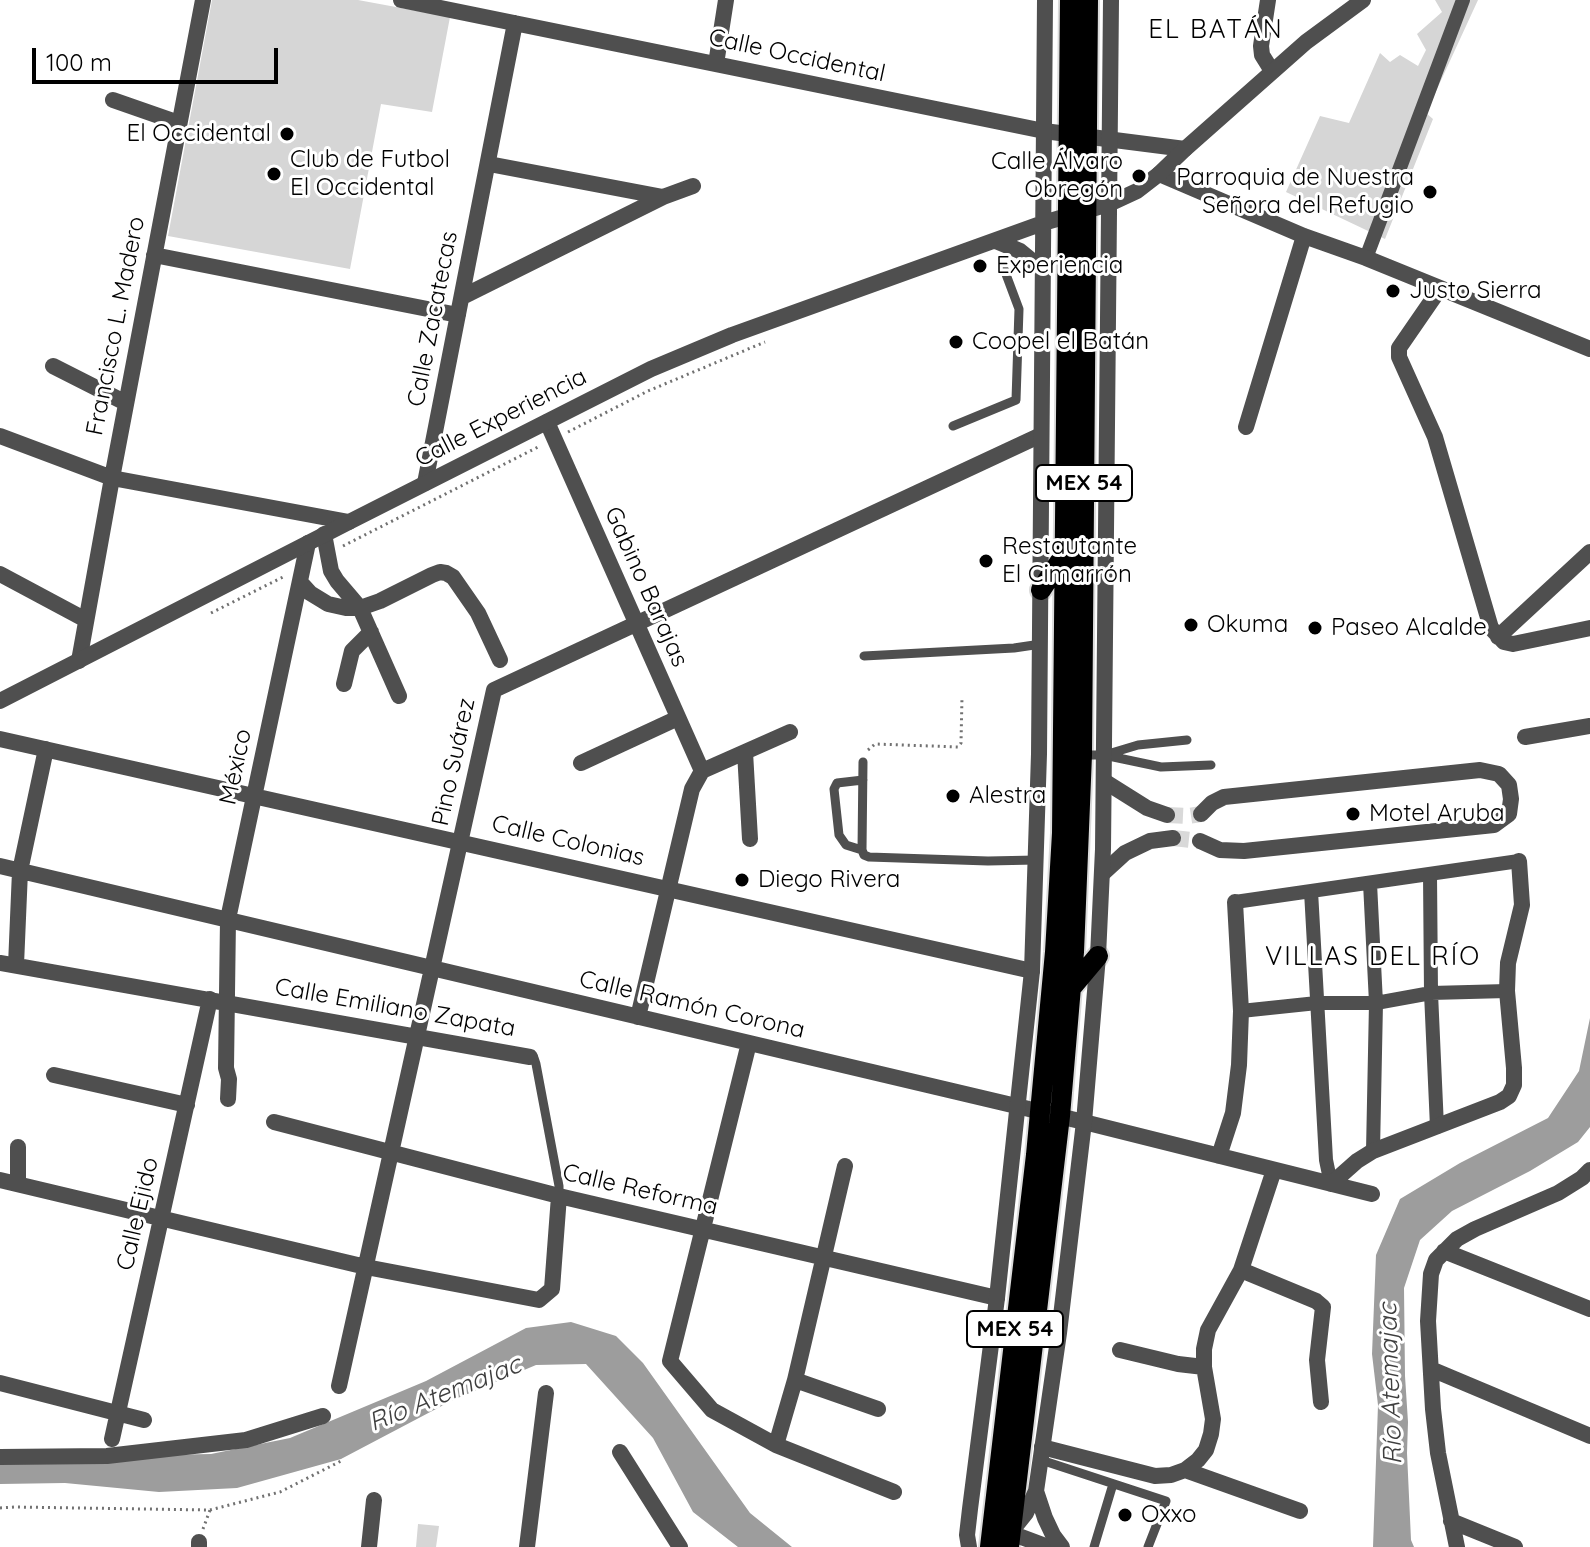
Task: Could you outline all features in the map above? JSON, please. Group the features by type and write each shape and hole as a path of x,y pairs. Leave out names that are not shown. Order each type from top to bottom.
{"main road":[{"name":"MEX 54","path":"1000,1538 1050,1114 1072,987 1078,135 1070,0"},
{"name":"MEX 54","path":"1078,135 1088,0"},
{"name":"MEX 54","path":"1050,1114 1062,833 1072,755 1066,552 1078,214"},
{"path":"1041,590 1066,552"},
{"path":"1072,987 1098,956"}],"street":[{"name":"Francisco L. Madero","path":"79,661 203,0"},
{"name":"Calle Occidental","path":"401,0 463,6 515,23 1044,131 1185,149"},
{"path":"716,64 726,0"},
{"path":"969,1547 967,1535 997,1298 1032,971 1041,644 1045,0"},
{"path":"1000,1538 1026,1513 1036,1491 1059,1333 1084,1122 1098,956 1104,781 1111,0"},
{"path":"1268,0 1261,46 1262,55 1272,71"},
{"path":"1366,258 1463,0"},
{"path":"1109,204 1137,191 1159,174 1272,71 1357,2"},
{"name":"Calle Zacatecas","path":"425,483 515,23"},
{"path":"113,100 179,123"},
{"path":"489,164 663,197"},
{"path":"1159,174 1304,236 1590,349"},
{"path":"462,297 663,197 693,186"},
{"name":"Calle Experiencia","path":"0,701 651,369 732,335 1043,223 1109,204"},
{"path":"1246,427 1304,236"},
{"path":"996,241 1020,251 1042,269"},
{"path":"154,255 458,315"},
{"path":"1439,290 1399,348 1399,357 1435,437 1491,628 1504,642 1513,644 1590,628"},
{"path":"53,366 126,403"},
{"name":"Gabino Barajas","path":"547,422 702,771"},
{"name":"Pino Suárez","path":"339,1386 494,690 1041,435"},
{"path":"0,436 112,478 349,522"},
{"path":"324,534 331,571 360,608 399,696"},
{"name":"México","path":"228,1099 228,919 297,577 308,543"},
{"path":"1498,637 1590,552"},
{"path":"297,577 310,593 328,604 360,608 432,575 446,573 453,577 478,613 500,660"},
{"path":"0,574 86,620"},
{"path":"344,684 352,651 371,632"},
{"path":"581,763 678,718"},
{"path":"1525,737 1590,726"},
{"path":"638,1017 692,789 702,771 790,732"},
{"name":"Calle Colonias","path":"0,739 1032,971"},
{"path":"8,964 20,871 46,749"},
{"path":"745,752 750,839"},
{"path":"1200,841 1220,850 1244,851 1494,825 1509,814 1511,799 1509,785 1499,774 1480,770 1224,797 1201,814"},
{"path":"1104,781 1147,808 1167,815"},
{"path":"1102,874 1125,853 1150,841 1173,838"},
{"path":"1219,1156 1233,1113 1239,1065 1241,1011 1235,902 1311,891 1370,883 1519,861 1522,905 1508,963 1507,991 1514,1085 1509,1096 1500,1102 1373,1151 1331,1184 1326,1160 1311,891"},
{"name":"Calle Ramón Corona","path":"0,866 1084,1122 1372,1194"},
{"path":"1430,874 1437,1127"},
{"path":"1370,883 1376,1003 1373,1151"},
{"name":"Calle Emiliano Zapata","path":"8,964 530,1057"},
{"path":"1241,1011 1317,1003 1376,1003 1431,993 1507,991"},
{"name":"Calle Ejido","path":"112,1439 210,999"},
{"path":"749,1043 670,1361 712,1410 776,1445 894,1492"},
{"path":"54,1075 187,1105"},
{"name":"Calle Reforma","path":"274,1122 559,1196 997,1298"},
{"path":"18,1147 18,1184"},
{"path":"776,1445 795,1380 845,1166"},
{"path":"1041,1454 1155,1476 1185,1470 1198,1460 1206,1450 1213,1419 1204,1367 1208,1330 1241,1270 1274,1170"},
{"path":"1457,1547 1438,1453 1431,1369 1428,1292 1431,1274 1436,1260 1457,1239 1587,1177"},
{"path":"0,1180 366,1267"},
{"name":"Calle Emiliano Zapata","path":"366,1267 539,1300 552,1289 559,1196"},
{"path":"1444,1251 1590,1309"},
{"path":"1241,1270 1316,1301 1323,1307 1317,1360 1321,1402"},
{"path":"1120,1350 1204,1367"},
{"path":"1431,1369 1590,1436"},
{"path":"795,1380 878,1409"},
{"path":"0,1383 144,1420"},
{"path":"527,1547 546,1393"},
{"path":"0,1457 107,1456 246,1440 323,1416"},
{"path":"620,1452 680,1547"},
{"path":"1185,1470 1300,1511"},
{"path":"1036,1491 1045,1518 1062,1547"},
{"path":"369,1547 374,1500"},
{"path":"1451,1521 1515,1547"},
{"path":"1000,1538 1048,1547"}],"lane":[{"path":"953,426 1016,400 1019,309 1004,269"},
{"path":"1019,309 1042,309"},
{"path":"864,656 1041,644"},
{"path":"1104,755 1138,745 1187,740"},
{"path":"1039,754 1104,755 1161,767 1211,765"},
{"path":"863,762 864,855 1036,860"},
{"path":"862,850 846,845 839,835 834,789 837,783 863,780"},
{"name":"Calle Emiliano Zapata","path":"530,1057 536,1064 559,1196"},
{"path":"1041,1454 1113,1484 1166,1501 1148,1547"},
{"path":"1094,1547 1113,1484"}],"path":[{"path":"566,433 648,391 766,342"},
{"path":"335,550 539,447"},
{"path":"212,613 297,577"},
{"path":"863,762 867,751 875,744 958,747 961,743 962,697"},
{"path":"0,1508 210,1510 280,1492 343,1460"}],"shaded area":[{"name":"Club de Futbol El Occidental","path":"212,0 358,0 450,17 432,112 381,104 350,269 168,236"},
{"path":"1435,0 1478,0 1426,113 1433,119 1385,239 1286,192 1320,116 1349,123 1380,53 1390,62 1400,55 1418,66 1426,50 1417,34 1442,12"},
{"path":"418,1524 439,1526 436,1547 416,1547"}],"water":[{"name":"Río Atemajac","path":"1590,1018 1590,1127 1578,1142 1452,1211 1420,1240 1404,1288 1407,1453 1411,1540 1414,1547 1373,1547 1378,1405 1372,1354 1376,1255 1400,1199 1460,1163 1548,1118 1579,1071"},
{"name":"Río Atemajac","path":"571,1322 616,1336 643,1363 750,1513 792,1547 738,1547 693,1512 653,1438 586,1364 536,1365 453,1400 341,1459 237,1488 159,1492 65,1483 0,1484 0,1458 211,1454 290,1438 426,1381 526,1328"}],"tunnel":[{"path":"1167,815 1201,814"},
{"path":"1173,838 1200,841"}],"place":[{"name":"El Occidental","path":"287,134"},
{"name":"Club de Futbol El Occidental","path":"274,174"},
{"name":"Calle Álvaro Obregón","path":"1139,176"},
{"name":"Parroquia de Nuestra Señora del Refugio","path":"1430,192"},
{"name":"Experiencia","path":"980,266"},
{"name":"Justo Sierra","path":"1393,291"},
{"name":"Coopel el Batán","path":"956,342"},
{"name":"Restautante El Cimarrón","path":"986,561"},
{"name":"Okuma","path":"1191,625"},
{"name":"Paseo Alcalde","path":"1315,628"},
{"name":"Alestra","path":"953,796"},
{"name":"Motel Aruba","path":"1353,814"},
{"name":"Diego Rivera","path":"742,880"},
{"name":"Oxxo","path":"1125,1515"}],"district":[{"name":"EL BATÁN","path":"1216,30"},
{"name":"VILLAS DEL RÍO","path":"1373,957"}]}
